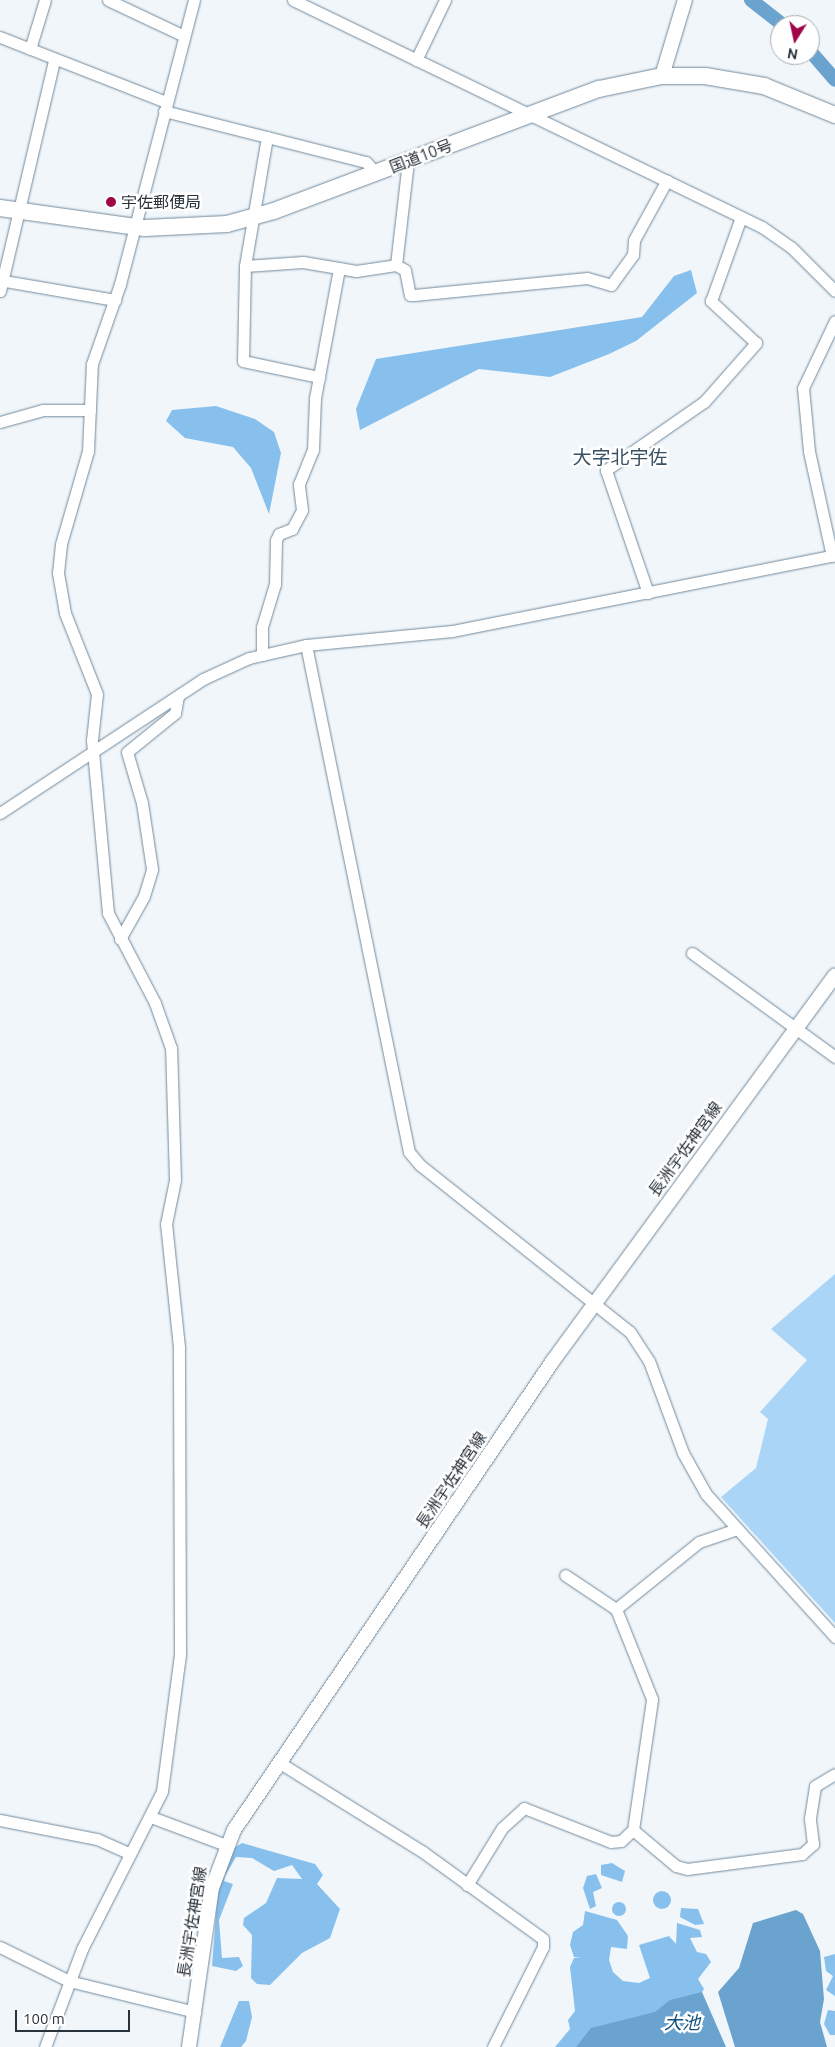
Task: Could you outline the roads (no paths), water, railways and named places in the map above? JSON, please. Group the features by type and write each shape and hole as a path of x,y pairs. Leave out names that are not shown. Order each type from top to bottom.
{"highway":[{"name":"国道10号","path":"0,208 134,226 188,228 253,218 612,85 662,76 705,76 764,86 835,115"}],"main road":[{"path":"662,76 685,0"},
{"name":"長洲宇佐神宮線","path":"189,2047 212,1888 226,1845 595,1301 835,975"}],"street":[{"path":"30,49 45,0"},
{"path":"108,0 184,36"},
{"path":"45,2047 68,1980 129,1854 151,1817 166,1772 182,1617 179,1347 166,1224 175,1180 173,1087 166,1033 108,913 93,755 97,694 70,628 58,573 62,544 88,451 92,364 115,300 194,0"},
{"path":"293,0 742,217 791,247 835,292"},
{"path":"416,60 446,0"},
{"path":"0,36 165,106 267,137 366,162 376,173"},
{"path":"0,291 6,280 19,210 54,60"},
{"path":"267,137 245,266 243,361 319,377"},
{"path":"396,265 408,161"},
{"path":"245,266 303,262 356,271 396,265 405,270 410,295 587,278 615,284 635,252 634,240 667,180"},
{"path":"648,593 606,470 704,402 756,343 711,301 742,217"},
{"path":"262,655 262,627 274,584 276,540 300,518 298,492 313,450 319,377 340,268"},
{"path":"6,280 115,300"},
{"path":"0,813 93,755 178,696 218,671 262,655 306,645 408,638 834,556 809,451 804,388 835,321"},
{"path":"0,422 43,410 90,410"},
{"path":"306,645 410,1152 420,1166 619,1319 643,1349 691,1469 734,1530 835,1637"},
{"path":"120,939 144,896 152,869 142,802 127,752 175,714 178,696"},
{"path":"692,953 835,1057"},
{"path":"616,1609 694,1545 734,1530"},
{"path":"467,1885 502,1828 524,1808 610,1842 621,1841 633,1830 653,1705 616,1609 565,1575"},
{"path":"280,1763 467,1885 544,1943 494,2047"},
{"path":"633,1830 676,1866 687,1869 802,1854 813,1844 811,1808 816,1784 835,1774"},
{"path":"151,1817 226,1845"},
{"path":"0,1820 97,1839 129,1854"},
{"path":"0,1947 68,1980 195,2012"}],"water":[{"path":"796,1910 803,1914 820,1951 824,1999 820,2022 827,2047 735,2047 718,1992 739,1968 753,1923"},
{"name":"大池","path":"702,1992 726,2047 576,2047 591,2028 655,2012 670,2000"}],"waterway":[{"path":"751,0 770,15"},
{"path":"820,63 835,80"}],"place":[{"name":"宇佐郵便局","path":"111,202"}],"district":[{"name":"大字北宇佐","path":"620,458"}]}
